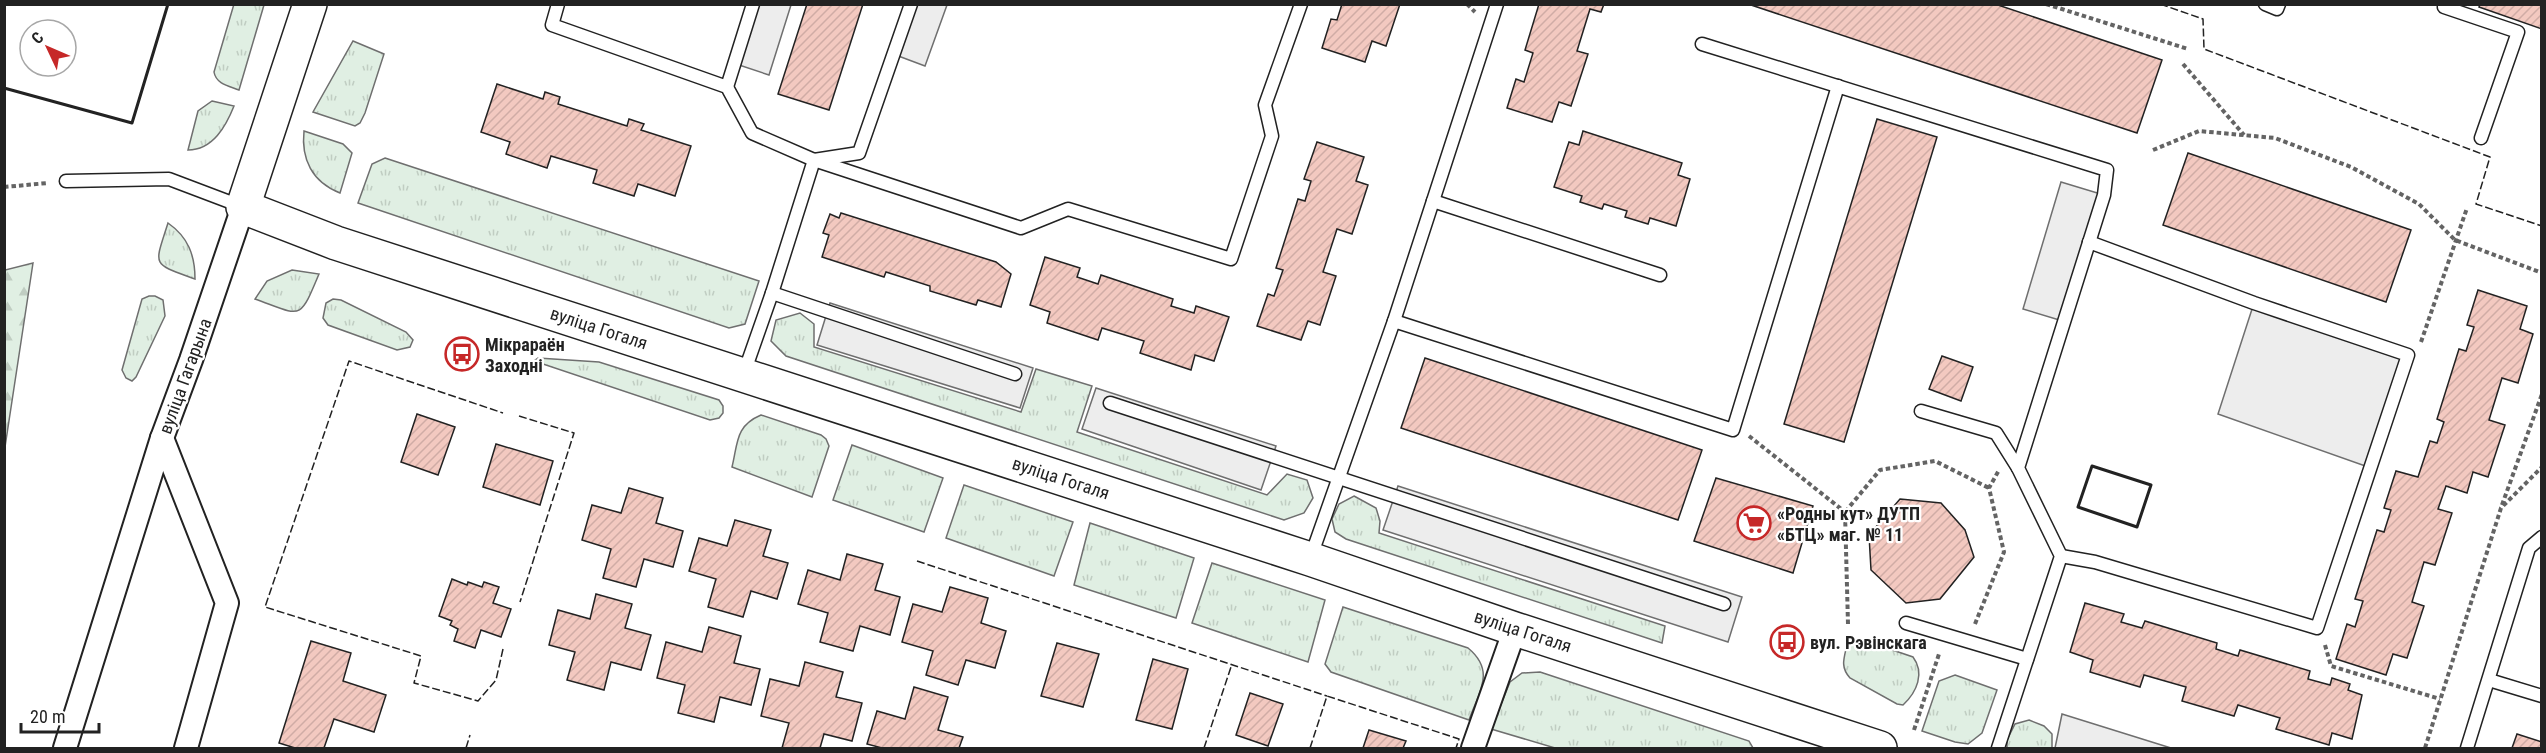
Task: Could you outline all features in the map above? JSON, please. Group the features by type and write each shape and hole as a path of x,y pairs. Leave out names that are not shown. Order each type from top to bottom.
{"main road":[{"name":"вуліца Гагарына","path":"243,207 310,4"},
{"name":"вуліца Гогаля","path":"243,207 336,243 1310,559 1515,629 1880,748"}],"street":[{"name":"вуліца Гагарына","path":"65,748 162,438 243,207"},
{"path":"162,438 227,603 186,748"},
{"path":"1473,748 1515,629"}],"lane":[{"path":"558,4 552,25 727,87 752,133 814,160 1021,228 1068,208 1231,259 1272,136 1265,105 1301,4"},
{"path":"727,87 753,4"},
{"path":"814,160 859,153 911,4"},
{"path":"1310,559 1394,321 1497,4"},
{"path":"2265,4 2277,9 2279,4"},
{"path":"2445,4 2444,7 2518,32 2481,138"},
{"path":"1702,44 2108,170 2104,195 2018,468"},
{"path":"1394,321 1733,430 1838,86"},
{"path":"743,374 772,293 814,160"},
{"path":"66,181 169,179 243,207"},
{"path":"1433,201 1660,275"},
{"path":"2061,556 2095,562 2317,628 2408,355 2254,303 2089,243"},
{"path":"772,293 1015,374"},
{"path":"1110,403 1724,604"},
{"path":"1921,411 1996,434 2018,468 2061,556 1998,748"},
{"path":"2467,748 2529,548 2541,537"},
{"path":"1906,623 2027,659"},
{"path":"2488,680 2541,696"}],"path":[{"path":"2046,4 2188,49"},
{"path":"2183,64 2244,135"},
{"path":"2153,150 2199,131 2275,138 2351,167 2419,204 2455,240 2541,273"},
{"path":"4,187 66,181"},
{"path":"2417,353 2467,208"},
{"path":"2425,748 2501,508 2541,394"},
{"path":"1735,424 1845,512"},
{"path":"1968,641 2004,552 1989,488 2008,452"},
{"path":"1848,624 1845,512 1880,470 1935,461 1989,488"},
{"path":"2501,508 2541,466"},
{"path":"2322,636 2331,666 2440,699"},
{"path":"1914,730 1939,654"}],"green space":[{"path":"234,4 264,5 239,90 220,82 214,72"},
{"path":"353,41 384,54 365,113 360,123 355,126 313,112"},
{"path":"212,101 234,106 217,136 205,146 188,150 198,111"},
{"path":"304,131 343,144 352,153 340,193 322,183 310,168 304,151"},
{"path":"385,158 759,281 745,324 729,328 358,203 372,164"},
{"path":"168,223 181,234 189,247 194,262 195,279 170,270 160,262 160,248"},
{"path":"33,263 5,447 5,270"},
{"path":"292,270 319,274 307,301 297,311 282,309 255,299 267,281"},
{"path":"149,296 163,300 165,316 132,381 126,378 122,370 142,299"},
{"path":"333,299 341,300 406,332 413,340 410,347 397,350 328,325 323,318 326,303"},
{"path":"800,313 814,324 814,347 1021,412 1036,369 1092,386 1077,432 1267,495 1287,474 1307,480 1313,498 1304,513 1284,520 786,356 771,341 776,320"},
{"path":"538,358 599,362 719,400 723,406 723,413 719,418 710,420 534,361"},
{"path":"761,415 821,435 826,439 829,446 812,497 732,467 742,430 746,424"},
{"path":"852,445 943,478 924,532 833,500"},
{"path":"964,485 1073,522 1054,576 946,538"},
{"path":"1354,496 1376,508 1380,521 1379,533 1665,626 1662,643 1346,539 1335,532 1332,519 1339,504"},
{"path":"1090,523 1194,558 1176,618 1074,585"},
{"path":"1212,563 1325,600 1308,662 1192,623"},
{"path":"1343,607 1468,648 1481,665 1483,674 1483,682 1469,720 1331,672 1325,664"},
{"path":"1863,640 1913,657 1917,663 1918,682 1903,705 1897,704 1850,678 1847,674 1844,662 1847,645"},
{"path":"1540,672 1749,741 1753,748 1555,748 1491,729 1510,682 1522,673"},
{"path":"1955,675 1997,690 1982,733 1968,744 1922,731 1939,681"},
{"path":"2029,720 2044,726 2052,734 2052,748 2007,748 2007,740 2015,724"}],"shaded area":[{"path":"749,5 791,5 769,75 730,62"},
{"path":"911,5 947,5 925,66 893,54"},
{"path":"2061,182 2104,195 2066,322 2023,309"},
{"path":"830,303 1033,368 1020,408 817,345"},
{"path":"2254,303 2408,355 2371,468 2218,414"},
{"path":"1096,388 1276,446 1261,490 1082,429"},
{"path":"1398,486 1742,597 1728,642 1383,530"},
{"path":"2062,714 2171,748 2055,748"}],"building":[{"path":"807,4 863,4 829,110 778,94"},
{"path":"1342,4 1400,4 1386,46 1372,41 1365,62 1322,48 1331,19 1337,20"},
{"path":"1539,4 1604,4 1601,12 1590,9 1577,51 1588,54 1571,106 1559,102 1552,122 1507,108 1516,79 1524,82 1533,53 1525,50"},
{"path":"1748,4 1995,4 2162,60 2137,133"},
{"path":"2480,4 2542,4 2542,29 2479,7"},
{"path":"497,84 543,99 545,92 560,97 558,104 627,126 629,119 644,124 641,130 691,146 675,196 638,184 634,196 593,183 597,170 551,156 547,168 506,154 510,142 481,132"},
{"path":"1877,119 1937,137 1844,442 1784,424"},
{"path":"1583,131 1682,163 1678,175 1690,179 1676,226 1650,218 1648,224 1625,217 1627,211 1604,204 1602,209 1580,202 1582,196 1554,187 1569,142 1579,145"},
{"path":"1317,142 1364,157 1356,181 1368,185 1352,234 1337,229 1323,272 1336,276 1320,325 1308,321 1301,340 1257,326 1268,294 1274,296 1283,270 1276,268 1298,199 1305,201 1311,181 1304,179"},
{"path":"2188,153 2411,230 2386,302 2163,225"},
{"path":"841,213 996,262 1011,274 1001,307 978,300 976,305 930,291 930,286 886,272 884,277 822,257 829,235 823,233 830,214 839,218"},
{"path":"1045,257 1080,268 1077,277 1098,284 1101,275 1173,299 1171,306 1194,313 1196,306 1229,317 1214,361 1195,355 1191,370 1140,353 1144,341 1102,328 1098,340 1047,323 1050,312 1030,305"},
{"path":"2478,290 2527,306 2520,329 2533,334 2518,383 2502,378 2489,420 2505,425 2488,477 2473,472 2467,493 2446,486 2438,509 2452,513 2435,565 2424,562 2412,602 2424,606 2407,658 2393,654 2386,675 2336,659 2347,624 2355,627 2363,601 2355,599 2377,530 2384,532 2391,510 2384,508 2396,471 2418,477 2430,441 2437,443 2444,422 2437,419 2459,349 2466,351 2474,327 2467,325"},
{"path":"1942,356 1973,367 1961,401 1929,389"},
{"path":"1425,358 1702,450 1678,520 1401,428"},
{"path":"417,414 455,427 438,475 401,462"},
{"path":"496,444 553,461 540,505 483,487"},
{"name":"«Родны кут» ДУТП «БТЦ» маг. № 11","path":"1716,478 1813,506 1793,573 1694,541"},
{"path":"629,488 663,498 656,523 683,531 673,567 644,559 636,587 603,578 611,549 582,540 592,505 621,513"},
{"path":"1900,499 1941,503 1965,530 1974,557 1940,599 1906,603 1871,570 1869,535"},
{"path":"735,520 771,530 763,556 788,563 777,599 751,591 743,617 708,607 716,579 689,571 699,538 727,546"},
{"path":"847,554 883,564 875,590 900,597 890,635 860,626 853,651 820,642 828,613 798,604 808,570 840,580"},
{"path":"452,579 467,585 468,582 482,587 484,582 499,587 493,603 511,609 501,637 481,630 475,648 454,641 458,629 450,625 452,621 439,616"},
{"path":"950,587 988,598 981,623 1006,631 995,668 966,660 958,685 926,675 933,651 902,642 913,604 942,612"},
{"path":"596,594 632,604 625,628 651,635 641,670 611,662 604,690 567,680 575,652 549,645 558,610 590,619"},
{"path":"2085,603 2124,614 2121,622 2142,628 2145,621 2217,643 2216,649 2238,656 2240,650 2310,671 2308,679 2330,685 2332,678 2350,684 2348,690 2362,695 2352,739 2332,733 2329,745 2276,729 2280,718 2238,705 2234,716 2182,701 2186,687 2144,675 2140,687 2090,672 2093,660 2070,652"},
{"path":"709,627 741,636 734,663 760,669 751,705 720,697 714,722 678,713 685,685 657,678 666,642 702,652"},
{"path":"311,641 351,653 343,681 386,695 374,732 334,719 324,748 295,748 279,743"},
{"path":"1057,643 1099,654 1083,707 1041,696"},
{"path":"1153,659 1188,669 1172,729 1136,720"},
{"path":"805,662 843,672 836,697 862,703 852,741 824,734 820,748 782,748 789,723 761,716 770,679 799,686"},
{"path":"914,687 948,697 938,730 963,737 959,748 882,748 867,744 877,711 905,719"},
{"path":"1250,693 1283,704 1268,746 1236,735"},
{"path":"1369,730 1406,741 1403,748 1363,748"},
{"path":"2517,734 2542,742 2542,748 2512,748"}],"fence":[{"path":"2160,4 2203,19 2204,49 2490,157 2476,204 2542,226"},
{"path":"503,413 349,361 265,607 421,656 414,683 478,701 496,680 503,649"},
{"path":"519,416 574,433 520,602"},
{"path":"917,561 1327,696"},
{"path":"1204,748 1232,664"},
{"path":"1310,748 1327,696 1459,739 1456,748"},
{"path":"466,748 470,735"}],"wall":[{"path":"4,88 132,123 168,4"},
{"path":"2092,466 2151,485 2137,527 2078,507 2092,466"}],"place":[{"name":"Мікрараён Заходні","path":"462,354"},
{"name":"«Родны кут» ДУТП «БТЦ» маг. № 11","path":"1754,523"},
{"name":"вул. Рэвінскага","path":"1787,642"}]}
